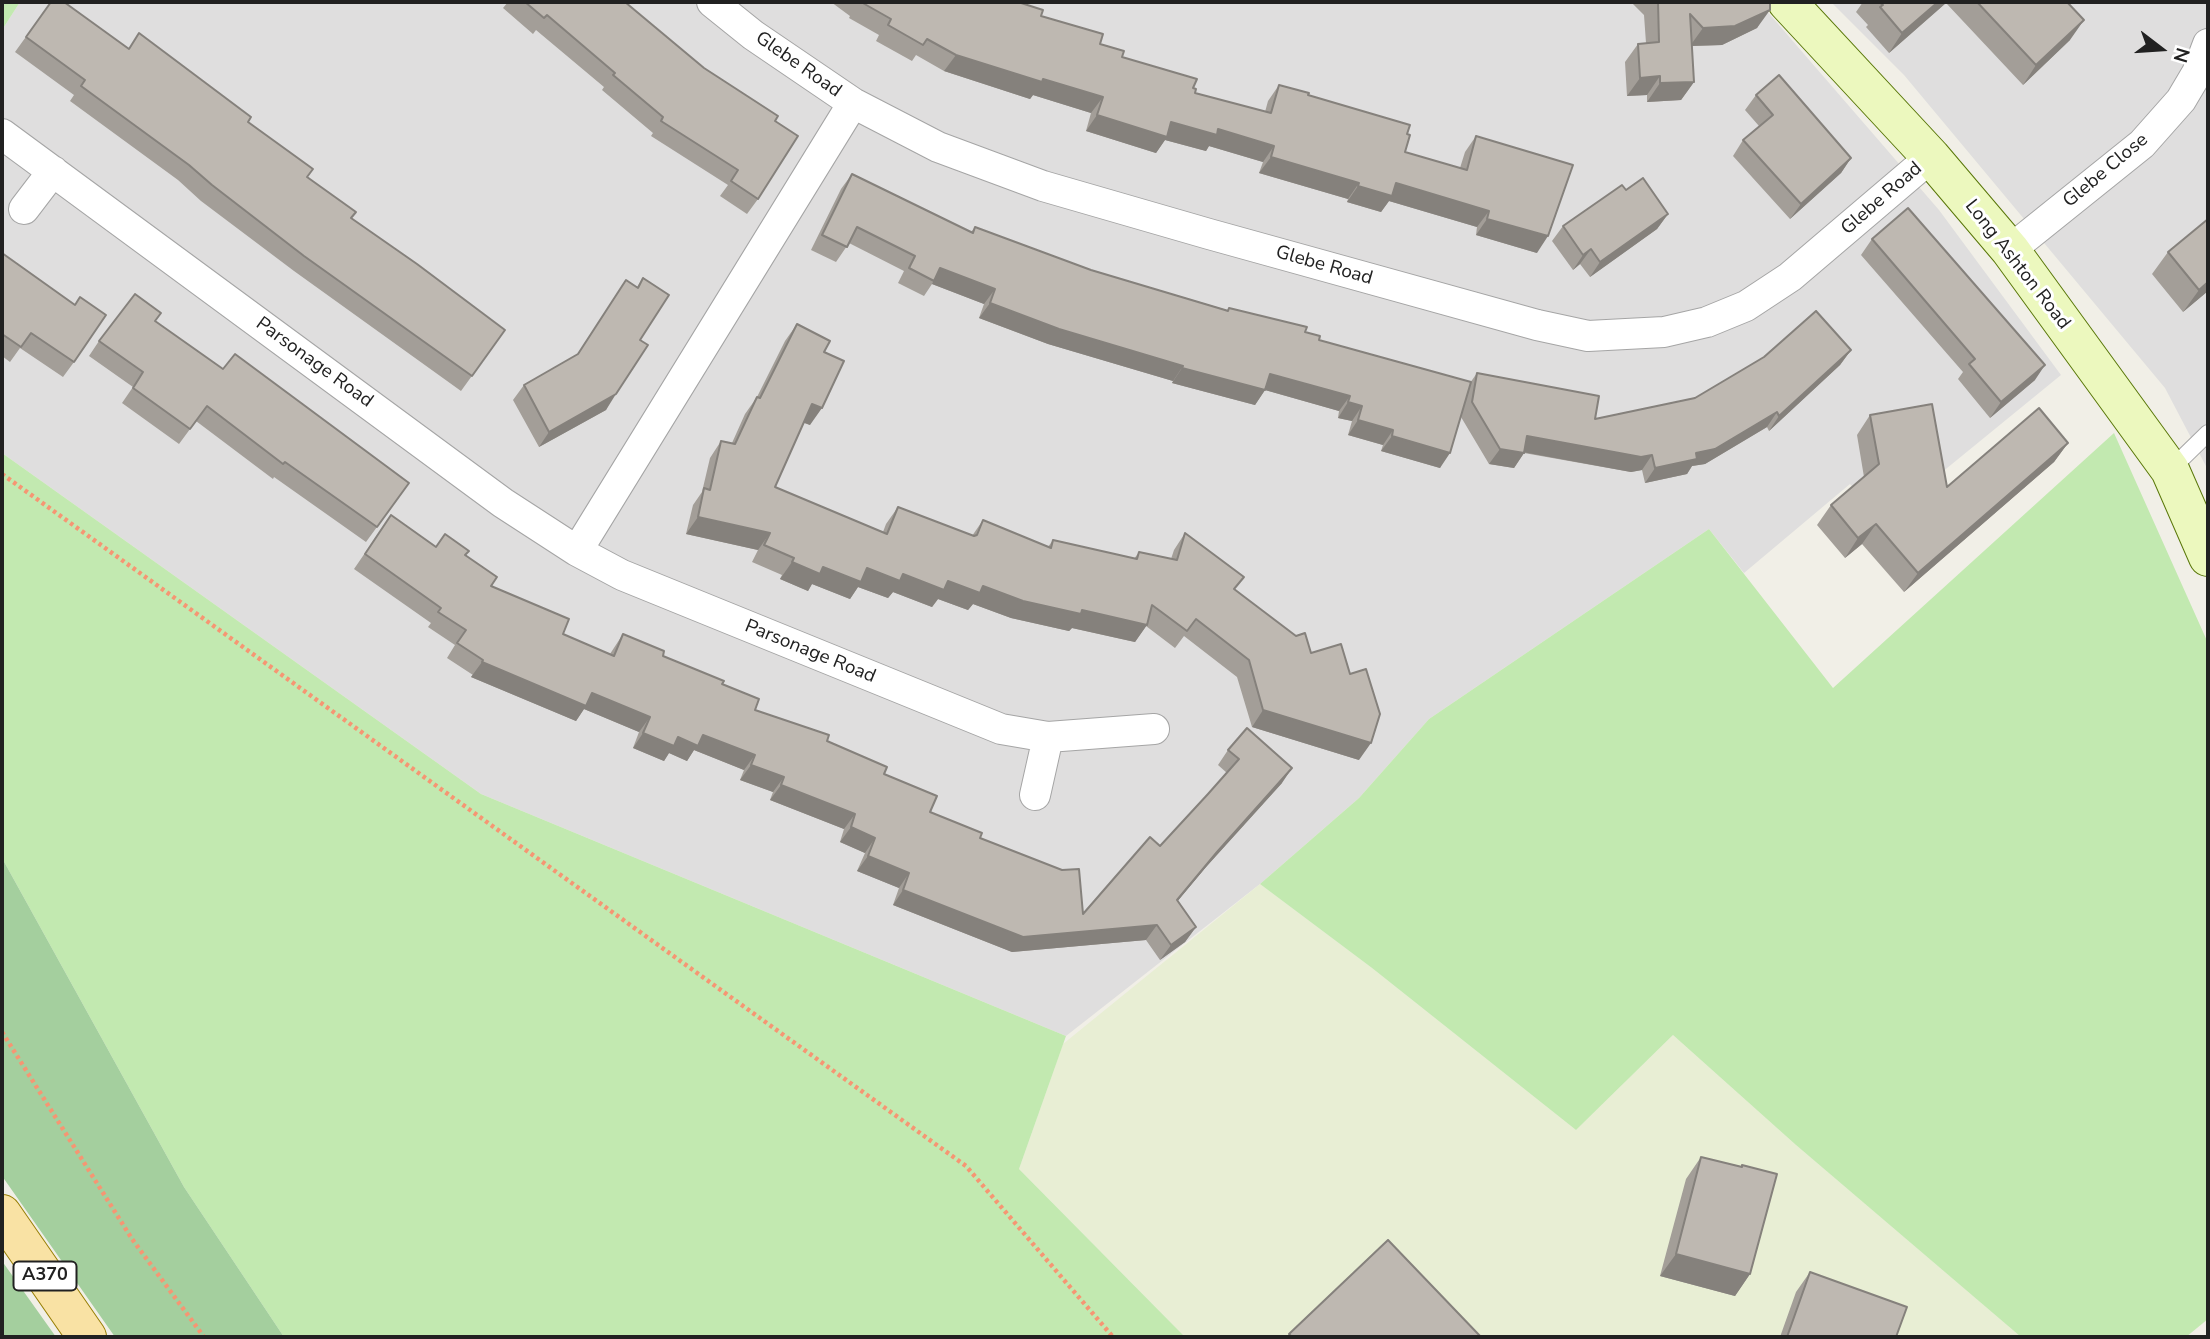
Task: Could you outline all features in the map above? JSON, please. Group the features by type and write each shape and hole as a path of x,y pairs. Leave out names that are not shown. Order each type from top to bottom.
{"main road":[{"name":"A370","path":"2,1214 87,1337"}],"street":[{"name":"Glebe Road","path":"712,2 753,35 853,103 938,147 1043,186 1442,299 1588,336 1664,332 1707,322 1746,306 1790,277 1931,157"},
{"name":"Long Ashton Road","path":"1787,2 1931,157 2010,250 2170,470 2208,557"},
{"name":"Glebe Close","path":"2010,250 2141,144 2182,100 2208,44"},
{"path":"577,551 853,103"},
{"name":"Parsonage Road","path":"2,134 503,503 577,551 622,575 1001,729 1048,737 1154,729"},
{"path":"24,209 53,171"},
{"path":"1035,795 1048,737"}],"lane":[{"path":"2170,470 2208,433"}],"path":[{"path":"2,474 966,1166 1113,1337"},
{"path":"2,1032 132,1239 204,1337"}],"shaded area":[{"path":"20,2 1759,2 1939,210 2061,375 1881,522 1850,484 1744,573 1709,529 1429,719 1359,798 1260,884 1066,1036 481,794 2,453 2,30"},
{"path":"1831,2 2208,2 2208,470 2165,388 1904,75"}],"green space":[{"path":"2,2 20,2 2,30"},
{"path":"2114,433 2208,643 2208,1319 2186,1337 2021,1337 1796,1145 1673,1035 1576,1130 1372,968 1260,884 1359,798 1429,719 1709,529 1833,688"},
{"path":"2,453 481,794 1066,1036 1019,1169 1185,1337 284,1337 184,1187 2,858"},
{"path":"2,858 184,1187 284,1337 115,1337 2,1176"},
{"path":"1260,884 1372,968 1576,1130 1673,1035 1796,1145 2021,1337 1185,1337 1019,1169 1063,1044"},
{"path":"2,1261 56,1337 2,1337"}],"building":[{"path":"51,2 64,2 129,49 139,33 251,117 248,122 313,169 307,177 356,212 351,218 505,330 472,376 304,256 189,165 81,86 85,80 26,37"},
{"path":"525,2 625,2 704,68 778,116 775,121 798,136 758,199 731,181 738,170 661,121 663,117 613,75 615,73 547,15 544,18"},
{"path":"861,2 1018,2 1043,10 1041,16 1103,34 1100,44 1124,51 1122,57 1197,79 1193,88 1196,89 1195,93 1271,113 1279,85 1309,93 1308,95 1410,125 1405,152 1467,170 1476,136 1573,165 1548,236 1487,219 1489,211 1396,183 1392,196 1358,186 1359,183 1271,157 1274,146 1218,129 1217,135 1171,122 1167,137 1097,115 1103,97 1043,79 1042,82 956,55 927,39 923,45 888,25 891,19"},
{"path":"1658,2 1770,2 1770,10 1735,26 1703,28 1690,14 1694,82 1660,83 1660,76 1640,78 1638,44 1659,42"},
{"path":"1879,2 1938,2 1902,33 1880,7 1883,5"},
{"path":"1977,2 2067,2 2084,20 2036,65"},
{"path":"1779,75 1851,158 1801,204 1743,140 1773,115 1756,95"},
{"path":"852,174 973,233 975,227 1091,270 1228,311 1229,308 1307,327 1305,332 1320,336 1319,340 1471,382 1450,453 1392,436 1393,430 1358,420 1362,406 1348,402 1350,396 1270,374 1265,390 1182,368 1183,366 1059,329 990,303 995,289 940,268 934,281 909,268 915,256 857,227 847,247 822,235"},
{"path":"1643,178 1668,214 1600,262 1591,249 1583,255 1563,226 1622,185 1626,190"},
{"path":"1908,208 2045,365 2001,402 1969,364 1975,359 1872,239"},
{"path":"2208,219 2208,282 2199,290 2168,252"},
{"path":"2,253 75,305 80,297 106,315 74,362 31,333 21,347 2,334"},
{"path":"643,278 669,295 640,340 648,345 616,394 549,432 524,385 578,354 626,280 638,288"},
{"path":"135,294 161,313 155,321 223,369 235,354 409,483 377,527 285,462 283,464 207,406 190,429 133,388 143,372 99,341"},
{"path":"1816,311 1851,350 1779,416 1777,412 1715,449 1696,453 1697,459 1655,468 1652,455 1641,457 1527,436 1524,453 1500,449 1472,402 1477,373 1599,396 1595,419 1695,398 1764,357"},
{"path":"797,324 830,341 824,352 844,361 822,408 812,404 775,487 887,534 898,507 974,536 977,535 983,520 1051,548 1053,540 1137,559 1139,552 1177,560 1185,533 1244,577 1234,589 1296,636 1305,633 1311,653 1341,644 1350,674 1366,669 1380,714 1371,743 1263,710 1249,660 1196,619 1187,631 1152,605 1147,625 1082,610 1081,614 1023,601 983,586 980,593 948,581 944,590 903,574 900,581 867,568 861,582 823,567 820,574 792,562 794,558 764,545 770,533 698,517 704,488 710,490 721,441 735,444"},
{"path":"1932,404 1947,487 2039,408 2068,443 1918,573 1876,524 1858,538 1831,505 1879,464 1870,415"},
{"path":"391,515 436,547 445,534 469,551 465,555 497,577 491,586 569,619 563,634 614,656 623,634 664,651 663,656 724,681 722,684 759,699 755,710 829,735 827,741 887,767 884,774 937,796 930,812 982,833 980,838 1062,870 1079,869 1083,914 1150,837 1160,846 1239,759 1228,750 1247,728 1292,768 1177,900 1196,927 1171,945 1157,925 1023,937 903,890 909,873 868,856 875,838 851,827 855,814 781,785 784,777 751,765 755,755 703,735 698,746 678,737 674,746 643,733 650,717 592,693 586,706 482,662 483,660 457,643 466,630 438,612 441,608 365,554"},
{"path":"1701,1157 1777,1174 1750,1274 1676,1254"},
{"path":"1388,1240 1481,1337 1292,1337 1289,1334"},
{"path":"1810,1272 1907,1307 1896,1337 1787,1337"}]}
